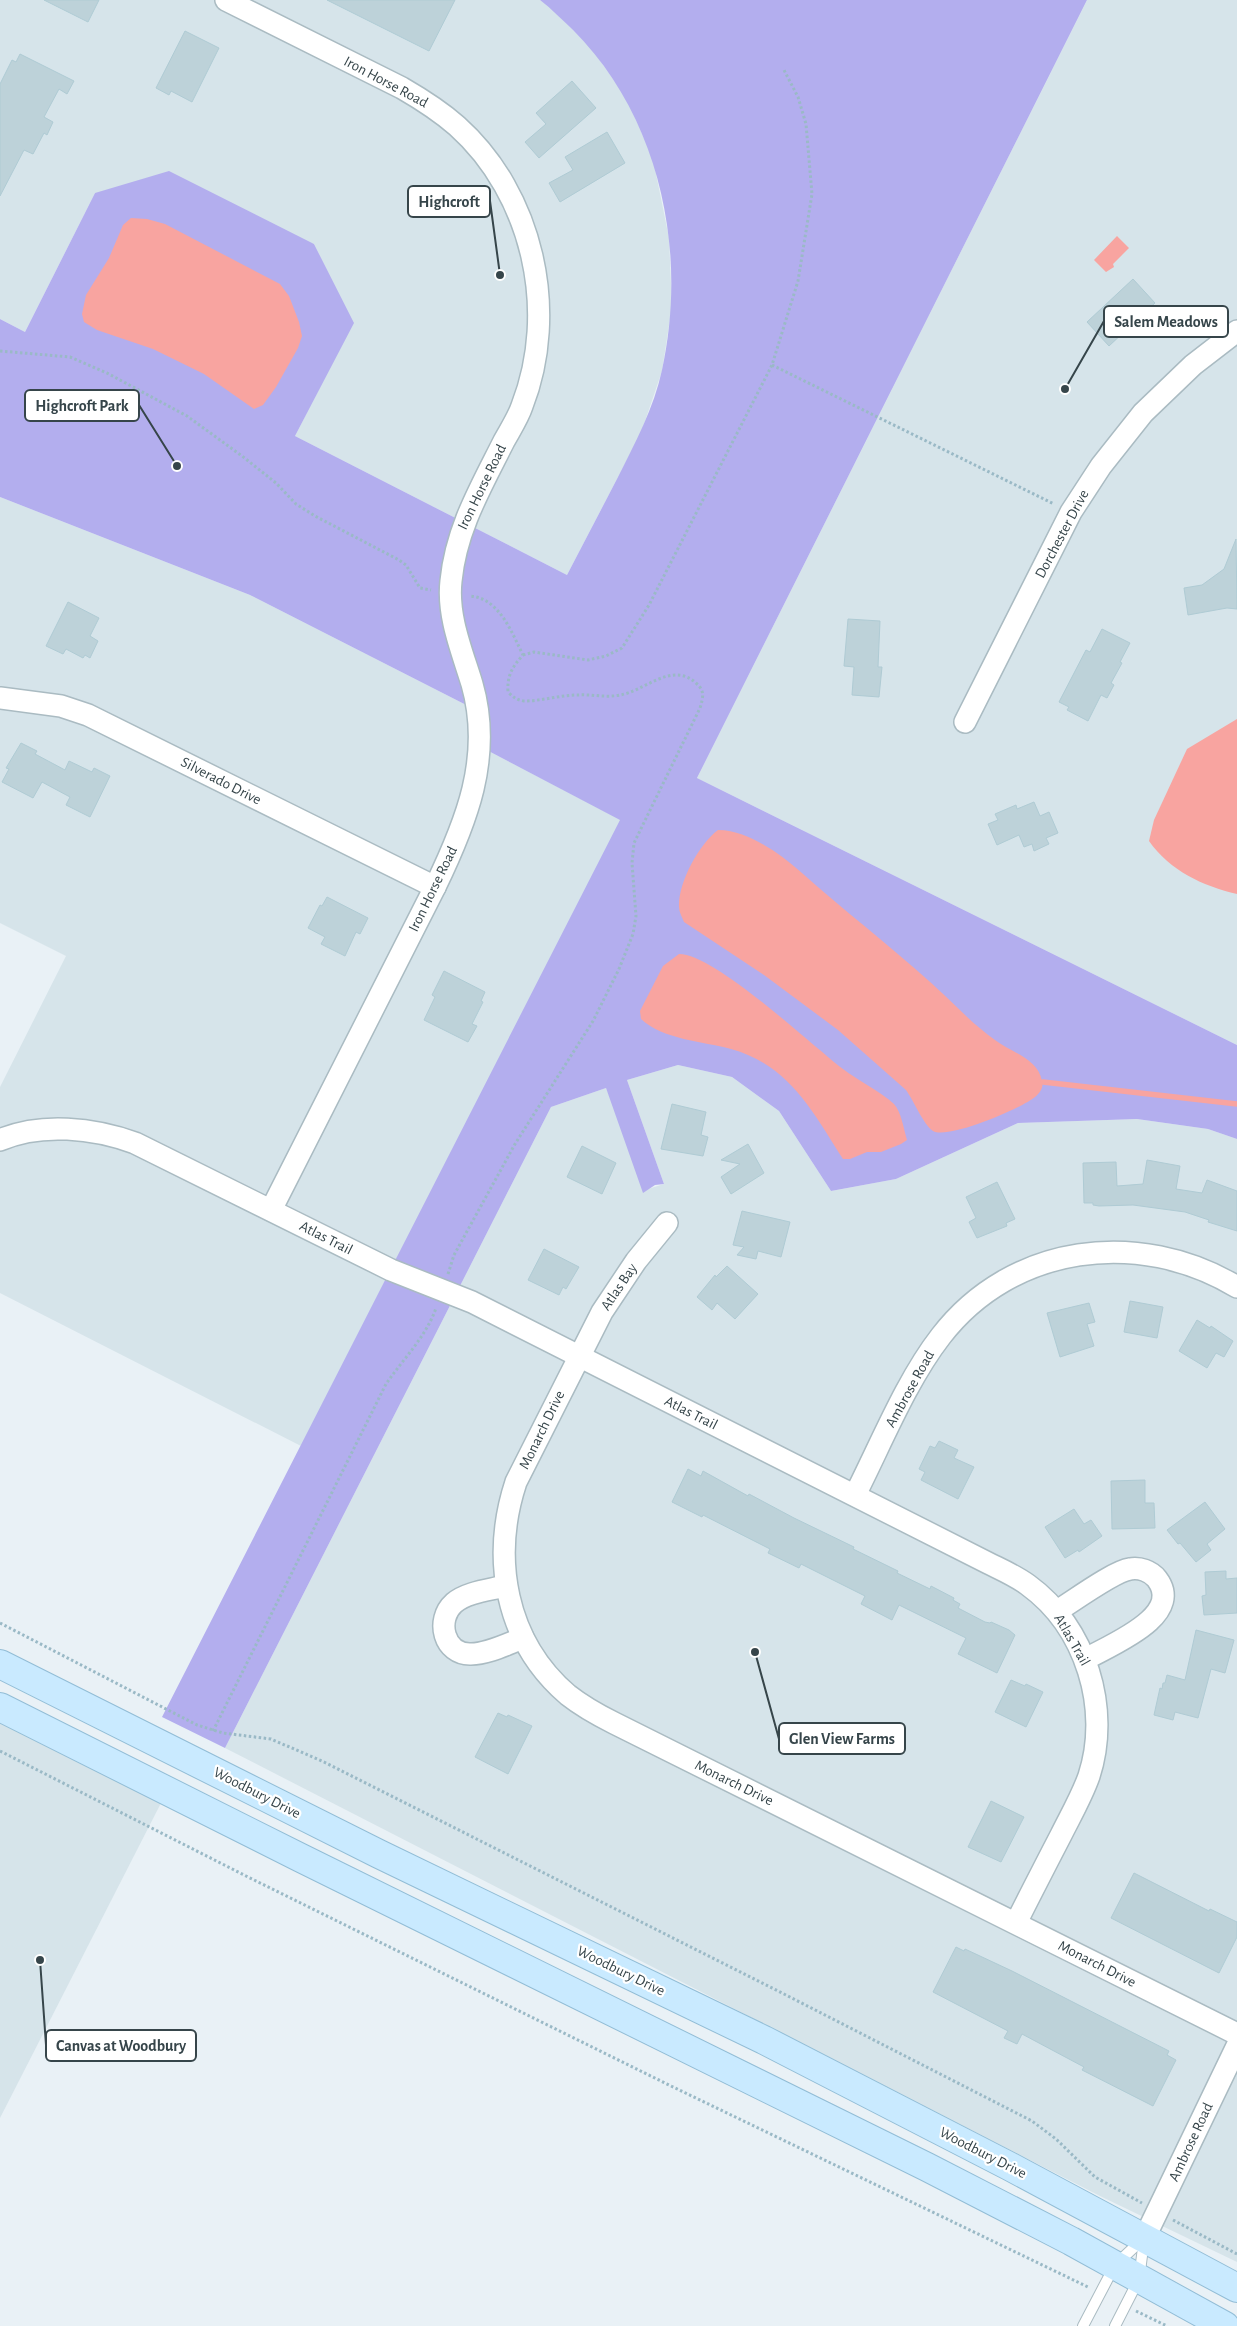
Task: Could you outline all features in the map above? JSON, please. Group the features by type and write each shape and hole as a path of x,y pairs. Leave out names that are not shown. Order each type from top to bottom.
{"main road":[{"name":"Woodbury Drive","path":"0,1664 370,1849 772,2045 1009,2166 1237,2288"},
{"path":"0,1707 301,1858 821,2114 1115,2265 1225,2326"}],"street":[{"name":"Iron Horse Road","path":"226,0 402,88 429,104 458,126 487,160 510,196 527,233 537,276 539,321 535,359 522,406 466,517 453,561 450,593 453,619 478,711 476,777 468,812 456,843 435,887 271,1210"},
{"name":"Dorchester Drive","path":"965,722 1070,512 1101,466 1143,413 1193,365 1237,330"},
{"name":"Silverado Drive","path":"0,698 61,706 88,715 435,887"},
{"name":"Atlas Trail","path":"0,1140 24,1133 47,1130 84,1130 114,1136 151,1150 391,1270 472,1302 1029,1585 1057,1612 1086,1659 1096,1703 1097,1729 1089,1776 1016,1923"},
{"name":"Atlas Bay","path":"578,1356 616,1290 667,1223"},
{"name":"Ambrose Road","path":"855,1495 922,1361 942,1334 990,1288 1044,1263 1102,1252 1131,1252 1157,1255 1207,1271 1237,1287"},
{"name":"Monarch Drive","path":"578,1356 516,1482 508,1504 503,1552 506,1586 523,1638 552,1678 569,1695 590,1710 1237,2034"},
{"path":"1057,1612 1129,1569 1148,1571 1161,1584 1164,1594 1163,1604 1150,1622 1086,1659"},
{"path":"506,1586 471,1595 454,1603 443,1625 446,1637 458,1650 471,1654 523,1638"},
{"name":"Ambrose Road","path":"1144,2239 1237,2046"}],"lane":[{"path":"1083,2326 1115,2265 1144,2239"},
{"path":"1115,2326 1139,2279 1144,2239"}],"path":[{"path":"446,1278 454,1254 492,1186 520,1136 593,1021 619,969 634,934 636,916 632,862 634,843 700,708 704,695 700,687 693,680 675,674 667,675 632,693 617,696 579,695 523,701 514,698 508,692 507,684 513,666 524,655 534,652 588,660 606,656 622,648 649,605 772,365 798,281 812,194 806,124 798,97 784,70"},
{"path":"0,351 70,358 108,373 187,416 276,483 296,504 399,560 406,565 417,585 428,590"},
{"path":"772,365 1070,512"},
{"path":"472,596 493,606 503,617 524,655"},
{"path":"213,1731 386,1384 402,1360 424,1334 434,1314"},
{"path":"0,1623 142,1697 213,1731 271,1739 309,1755 784,1994 1032,2121 1056,2139 1096,2177 1128,2195"},
{"path":"0,1751 254,1881 671,2086 1100,2293"},
{"path":"1195,2232 1237,2254"},
{"path":"1126,2305 1167,2326"}],"shaded area":[{"path":"0,0 540,0 549,6 592,49 627,99 653,159 669,238 672,306 662,371 641,433 567,575 295,436 353,323 314,244 95,193 25,332 0,319"},
{"path":"540,0 1087,0 697,778 1237,1045 1237,1139 1208,1129 1137,1119 1018,1123 896,1179 831,1191 779,1111 732,1077 678,1065 627,1080 664,1184 655,1185 643,1193 606,1088 551,1107 225,1748 162,1717 620,820 479,746 478,711 250,595 0,497 0,319 25,332 95,193 169,171 314,244 354,323 295,436 567,575 631,451 659,384 669,325 671,279 668,233 660,188 646,144 627,103 603,65 573,30"},
{"path":"1087,0 1237,0 1237,1045 697,778"},
{"path":"131,218 147,219 165,224 280,284 289,296 302,336 298,348 276,387 263,405 254,409 204,374 153,349 97,330 84,322 82,314 86,295 109,258 123,225"},
{"path":"1117,236 1129,248 1113,264 1114,267 1106,272 1094,260"},
{"path":"0,497 250,595 478,711 479,746 621,820 301,1446 0,1293 0,1087 66,956 0,923"},
{"path":"1237,719 1237,894 1212,887 1188,876 1167,861 1149,841 1154,820 1187,749"},
{"path":"718,830 742,834 791,863 932,983 979,1027 1001,1044 1029,1061 1039,1073 1042,1081 1042,1088 1038,1094 1028,1102 985,1122 941,1133 929,1128 906,1090 838,1030 764,975 684,922 679,907 686,876 697,854"},
{"path":"679,954 695,958 715,968 738,984 843,1069 894,1104 899,1111 907,1140 881,1152 867,1152 850,1159 843,1159 798,1092 769,1066 751,1056 731,1049 672,1036 650,1026 641,1019 640,1011 663,966"},
{"path":"678,1065 732,1077 779,1111 831,1191 896,1179 1018,1123 1137,1119 1208,1129 1237,1139 1237,2262 1100,2196 225,1748 551,1107 606,1088 648,1189 664,1184 627,1080"},
{"path":"0,1721 161,1803 0,2118"}],"building":[{"path":"44,0 99,0 88,22"},
{"path":"327,0 455,0 429,51"},
{"path":"185,31 219,48 192,102 171,91 169,95 156,88"},
{"path":"20,54 74,81 67,94 59,89 44,117 53,122 47,135 44,133 33,154 24,150 0,196 0,84 12,60 16,62"},
{"path":"572,81 596,108 539,158 525,142 546,124 536,113"},
{"path":"607,132 625,163 560,202 549,183 573,170 565,157"},
{"path":"1133,279 1155,303 1109,346 1087,322"},
{"path":"1236,539 1237,609 1227,608 1188,615 1184,588 1202,585 1224,569"},
{"path":"68,602 99,618 90,636 98,641 90,658 85,655 83,658 66,649 63,654 46,646"},
{"path":"848,619 880,621 878,667 882,667 879,697 852,695 854,667 844,666"},
{"path":"1102,629 1130,643 1111,683 1114,685 1107,698 1101,695 1088,721 1067,710 1069,707 1059,702 1086,650 1090,652"},
{"path":"21,743 37,751 35,754 65,770 69,761 92,772 94,768 110,776 90,817 66,805 70,797 42,782 33,798 2,782 9,769 6,768"},
{"path":"1034,802 1040,816 1049,812 1058,833 1046,838 1049,844 1034,851 1032,844 1024,847 1019,835 997,845 988,824 998,820 995,814 1016,805 1017,809"},
{"path":"327,897 368,918 360,934 356,932 345,956 321,944 325,937 308,928 320,905 322,906"},
{"path":"444,971 485,992 481,1001 483,1002 472,1024 477,1026 468,1042 424,1020 435,997 432,995"},
{"path":"672,1104 706,1112 701,1135 708,1137 703,1156 661,1149"},
{"path":"748,1144 764,1173 731,1194 721,1177 740,1164 721,1160"},
{"path":"582,1146 616,1163 602,1194 567,1177"},
{"path":"1147,1160 1180,1166 1176,1189 1202,1193 1207,1180 1237,1191 1237,1231 1185,1212 1133,1205 1099,1206 1093,1205 1093,1203 1084,1203 1083,1163 1116,1162 1117,1186 1143,1184"},
{"path":"997,1182 1015,1219 1006,1223 1007,1226 977,1238 969,1222 976,1218 966,1197"},
{"path":"742,1211 790,1222 781,1257 758,1251 756,1259 737,1255 744,1247 733,1245"},
{"path":"544,1249 579,1267 566,1289 563,1287 559,1295 528,1280"},
{"path":"727,1266 758,1294 735,1319 717,1303 712,1310 697,1297 715,1275 716,1277"},
{"path":"1130,1301 1163,1307 1157,1338 1124,1332"},
{"path":"1089,1303 1095,1322 1087,1324 1094,1346 1060,1357 1047,1313"},
{"path":"1197,1320 1210,1328 1211,1326 1233,1341 1224,1357 1216,1353 1207,1368 1179,1351"},
{"path":"939,1441 958,1450 954,1458 974,1467 958,1499 921,1480 925,1472 919,1469 930,1446 935,1448"},
{"path":"688,1469 701,1476 703,1471 748,1496 749,1494 854,1547 853,1549 898,1571 897,1573 930,1589 931,1586 954,1598 953,1600 960,1604 958,1608 985,1622 991,1622 1009,1630 1015,1635 997,1673 958,1654 966,1638 899,1605 892,1620 861,1604 865,1596 801,1564 799,1568 768,1553 770,1549 703,1515 702,1517 672,1502"},
{"path":"1145,1480 1145,1503 1154,1503 1155,1528 1112,1529 1111,1481"},
{"path":"1205,1502 1225,1529 1207,1544 1211,1550 1196,1562 1167,1530"},
{"path":"1074,1509 1084,1524 1091,1520 1102,1536 1079,1552 1078,1550 1065,1558 1045,1527"},
{"path":"1226,1571 1226,1579 1237,1578 1237,1613 1204,1615 1202,1596 1206,1595 1205,1572"},
{"path":"1196,1630 1234,1640 1225,1673 1211,1669 1198,1718 1175,1712 1173,1720 1154,1715 1160,1688 1162,1689 1167,1675 1185,1680"},
{"path":"1011,1680 1025,1686 1026,1684 1043,1692 1026,1727 995,1712"},
{"path":"498,1713 507,1717 508,1715 532,1726 508,1774 475,1757"},
{"path":"991,1801 1024,1817 1001,1862 968,1847"},
{"path":"1134,1873 1209,1911 1210,1909 1237,1922 1237,1937 1219,1973 1111,1918"},
{"path":"956,1947 964,1951 965,1949 1012,1971 1169,2051 1167,2055 1176,2060 1153,2106 1082,2070 1084,2067 1022,2034 1017,2044 1004,2038 1008,2031 933,1992"}],"waterway":[{"path":"1043,1082 1237,1104"}],"place":[{"name":"Highcroft","path":"500,275"},
{"name":"Salem Meadows","path":"1065,389"},
{"name":"Highcroft Park","path":"177,466"},
{"name":"Glen View Farms","path":"755,1652"},
{"name":"Canvas at Woodbury","path":"40,1960"}]}
